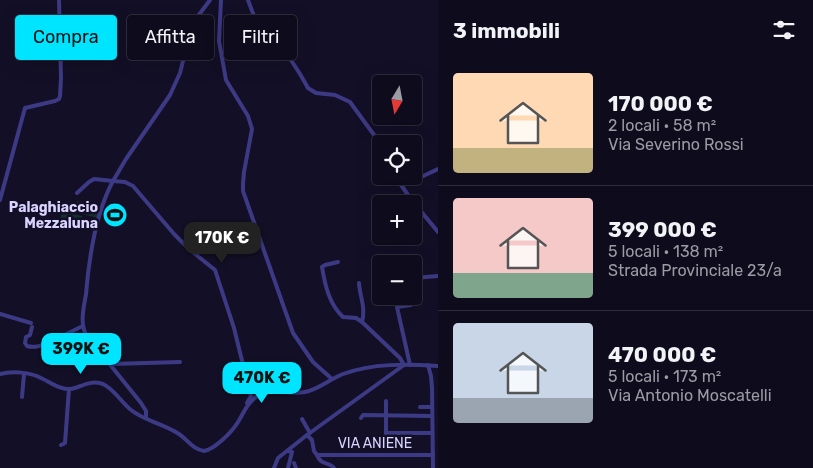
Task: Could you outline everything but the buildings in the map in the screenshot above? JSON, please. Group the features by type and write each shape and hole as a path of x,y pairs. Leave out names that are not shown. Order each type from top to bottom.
{"street":[{"path":"0,200 25,108 56,101 60,96 59,0"},
{"path":"146,418 145,408 87,336 83,326 87,274 96,230 105,199 126,159 170,95 180,73 189,37 198,16 210,0"},
{"path":"221,0 219,41 226,80 248,116 252,129 244,172 243,191 293,333 313,363 332,379"},
{"path":"248,0 258,25 287,54 308,88 318,93 335,95 350,102 374,135"},
{"path":"422,176 438,169"},
{"path":"0,374 38,376 58,387 69,389 88,382 102,384 111,390 131,410 179,434 201,451 206,451 213,447 233,430 248,404 250,394 234,328 215,270 174,234 134,186 126,182 113,182 94,178 77,193"},
{"path":"401,185 438,232"},
{"path":"338,262 322,267 325,287 330,301 343,317 356,318 362,322 400,357 404,365"},
{"path":"422,277 438,276"},
{"path":"359,283 365,311 362,322"},
{"path":"410,306 397,308 410,365"},
{"path":"0,314 32,325 30,335 26,336 25,342 27,346 32,347 46,344 83,326"},
{"path":"111,364 180,362"},
{"path":"248,404 264,393 307,392 343,374 366,368 386,365 438,366"},
{"path":"274,468 278,458 308,434 404,365"},
{"path":"428,365 432,388 433,468"},
{"path":"22,397 24,374"},
{"path":"61,445 65,444 69,389"},
{"path":"386,401 386,444"},
{"path":"420,407 438,406"},
{"path":"360,418 363,415 432,418 438,420"},
{"name":"VIA ANIENE","path":"302,419 312,440 314,452 321,462 329,464 334,468"},
{"path":"386,433 432,431 438,429"},
{"path":"288,451 292,452 288,468"},
{"name":"VIA ANIENE","path":"317,455 438,452"}],"green space":[{"path":"77,201 100,207 98,218 74,212"},
{"path":"62,211 82,216 79,226 60,221"}],"place":[{"name":"Palaghiaccio Mezzaluna","path":"115,215"}]}
